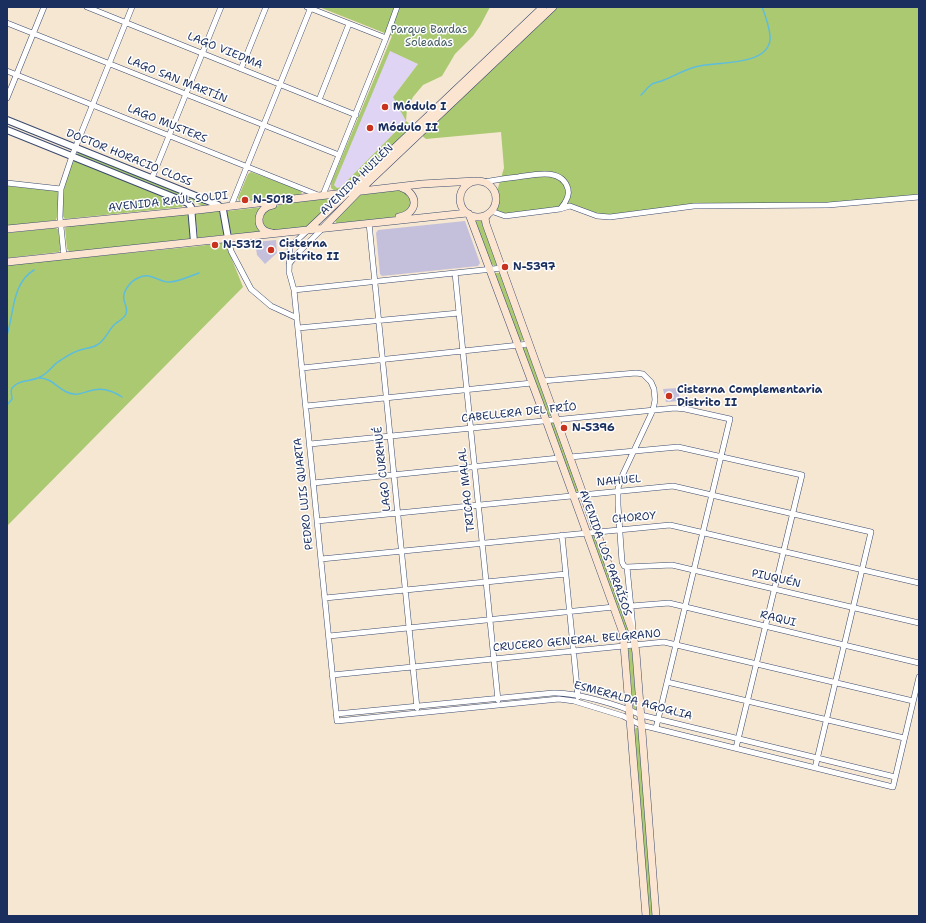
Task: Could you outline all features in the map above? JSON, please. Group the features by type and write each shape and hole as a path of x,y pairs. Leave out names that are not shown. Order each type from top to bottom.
{"main road":[{"name":"AVENIDA HUILÉN","path":"308,230 543,7"},
{"name":"AVENIDA HUILÉN","path":"323,228 359,191 553,7"},
{"path":"373,179 373,186 381,189"},
{"name":"AVENIDA RAÚL SOLDI","path":"7,229 191,211 347,192 475,181"},
{"path":"475,181 484,182"},
{"name":"AVENIDA LOS PARAÍSOS","path":"475,181 467,185 461,194 462,204 468,213 490,270 623,633 646,916"},
{"name":"AVENIDA LOS PARAÍSOS","path":"484,182 491,186 495,194 496,202 485,218 486,224 597,532 631,628 635,644 656,916"},
{"path":"384,221 405,216 413,208 414,202 412,195 408,190 400,187"},
{"path":"275,233 266,232 262,228 259,222 260,214 266,207 288,200"},
{"path":"7,262 384,221 468,213 478,217 490,212"}],"street":[{"path":"7,98 44,7"},
{"name":"LAGO VIEDMA","path":"87,7 356,115"},
{"path":"64,256 61,224 61,189 72,156 132,7"},
{"path":"241,69 266,7"},
{"path":"231,206 309,7 386,38"},
{"path":"321,196 356,115 397,7"},
{"path":"152,178 219,8"},
{"name":"LAGO SAN MARTÍN","path":"7,23 339,155"},
{"path":"319,100 349,24"},
{"name":"LAGO MUSTERS","path":"7,71 321,196"},
{"name":"DOCTOR HORACIO CLOSS","path":"7,120 218,204 222,207"},
{"name":"DOCTOR HORACIO CLOSS","path":"7,130 186,202 190,206 191,211"},
{"path":"484,182 540,174 554,175 563,180 568,189 568,198 566,203 560,209"},
{"path":"7,183 61,189"},
{"path":"490,212 505,216 560,209 570,206 596,216 610,217 694,206 823,205 919,197"},
{"path":"222,207 231,251 251,289 271,306 297,318"},
{"path":"191,211 194,242"},
{"name":"LAGO CURRHUÉ","path":"369,223 418,713"},
{"name":"AVENIDA HUILÉN","path":"289,265 298,253 323,228"},
{"name":"AVENIDA HUILÉN","path":"290,246 308,230"},
{"name":"PEDRO LUIS QUARTA","path":"290,246 290,279 294,290 297,318 337,721"},
{"path":"294,290 502,268"},
{"name":"TRICAO MALAL","path":"455,273 498,705"},
{"path":"298,328 459,313"},
{"path":"302,368 529,344"},
{"path":"542,381 632,373 643,374 651,382 655,393 652,410 620,481 618,491 622,563 628,567 635,644"},
{"path":"306,406 532,383"},
{"name":"CABELLERA DEL FRÍO","path":"310,444 680,408 730,419 721,457"},
{"path":"570,457 678,447 802,476 736,748"},
{"path":"656,728 721,457"},
{"path":"313,483 560,458"},
{"name":"NAHUEL","path":"317,521 671,486 871,532 862,570"},
{"name":"CHOROY","path":"321,559 670,525 919,583"},
{"path":"562,535 579,702"},
{"name":"PIUQUÉN","path":"628,567 670,564 919,624"},
{"path":"815,768 862,570"},
{"path":"325,598 566,574"},
{"name":"RAQUI","path":"631,606 664,602 685,606 919,663"},
{"path":"329,636 614,607"},
{"name":"CRUCERO GENERAL BELGRANO","path":"332,675 662,642 913,701"},
{"path":"895,777 919,676"},
{"path":"667,682 904,738"},
{"name":"ESMERALDA AGOGLIA","path":"336,714 557,693 578,696 629,710 658,720 895,777 893,787 642,725 630,718 579,702 559,700 337,721"}],"shaded area":[{"path":"389,50 418,64 393,97 406,121 341,187 337,188 334,185"},
{"path":"465,221 480,263 478,266 382,276 380,274 376,233 378,230"},
{"path":"276,240 277,253 265,264 257,255 255,242"},
{"path":"678,388 680,401 666,402 663,389"}],"green space":[{"name":"Parque Bardas Soleadas","path":"319,7 490,7 480,26 473,36 455,54 442,76 423,85 413,97 407,109 406,121 414,127 346,190 335,191 331,188 331,183 392,36","holes":["390,51 418,64 393,97 406,121 341,187 337,188 334,185"]},
{"path":"556,7 919,7 919,197 828,205 703,205 603,217 574,207 505,216 491,211 504,168 501,132 426,139 421,135"},
{"path":"79,151 206,204 203,206 78,156 77,153"},
{"path":"75,160 183,204 182,207 65,219 62,208 62,200 68,175 72,163"},
{"path":"251,172 300,190 302,193 299,195 239,201 238,198 248,174"},
{"path":"7,186 57,191 59,194 56,220 7,226"},
{"path":"402,189 407,191 413,205 402,215 385,219 336,223 335,220 360,195"},
{"path":"333,198 334,201 308,227 272,231 262,226 260,219 268,207 309,199"},
{"path":"264,207 260,211 263,232 230,234 227,211"},
{"path":"218,211 221,214 224,235 198,238 195,214"},
{"path":"186,214 189,216 191,238 189,239 70,252 67,249 65,228 69,226"},
{"path":"483,218 497,264 495,266 491,264 475,220"},
{"path":"55,228 58,229 61,249 59,252 7,258 7,233"},
{"path":"225,242 243,287 7,526 7,265 200,246"},
{"path":"496,273 500,273 501,275 524,338 522,341 519,341 495,275"},
{"path":"527,348 551,416 548,417 523,349"},
{"path":"552,423 555,423 579,490 577,492 551,427"},
{"path":"591,536 595,536 630,634 630,642 627,641"},
{"path":"629,648 632,649 637,709 635,710 633,707"},
{"path":"639,728 654,916 649,916 634,730"}],"waterway":[{"path":"641,95 652,84 691,68 750,59 760,55 767,49 770,40 769,28 762,7"},
{"path":"7,335 18,290 21,283 34,270"},
{"path":"7,405 12,399 11,389 15,385 40,377 70,354 100,343 113,326 125,316 127,310 124,300 124,293 135,279 143,276 151,276 162,281 170,282 181,280 199,273"},
{"path":"39,378 49,380 69,393 78,394 102,389 122,397"}],"place":[{"name":"Módulo I","path":"385,107"},
{"name":"Módulo II","path":"370,128"},
{"name":"N-5018","path":"245,200"},
{"name":"N-5312","path":"215,245"},
{"name":"Cisterna Distrito II","path":"271,250"},
{"name":"N-5397","path":"505,267"},
{"name":"Cisterna Complementaria Distrito II","path":"669,396"},
{"name":"N-5396","path":"564,428"}]}
